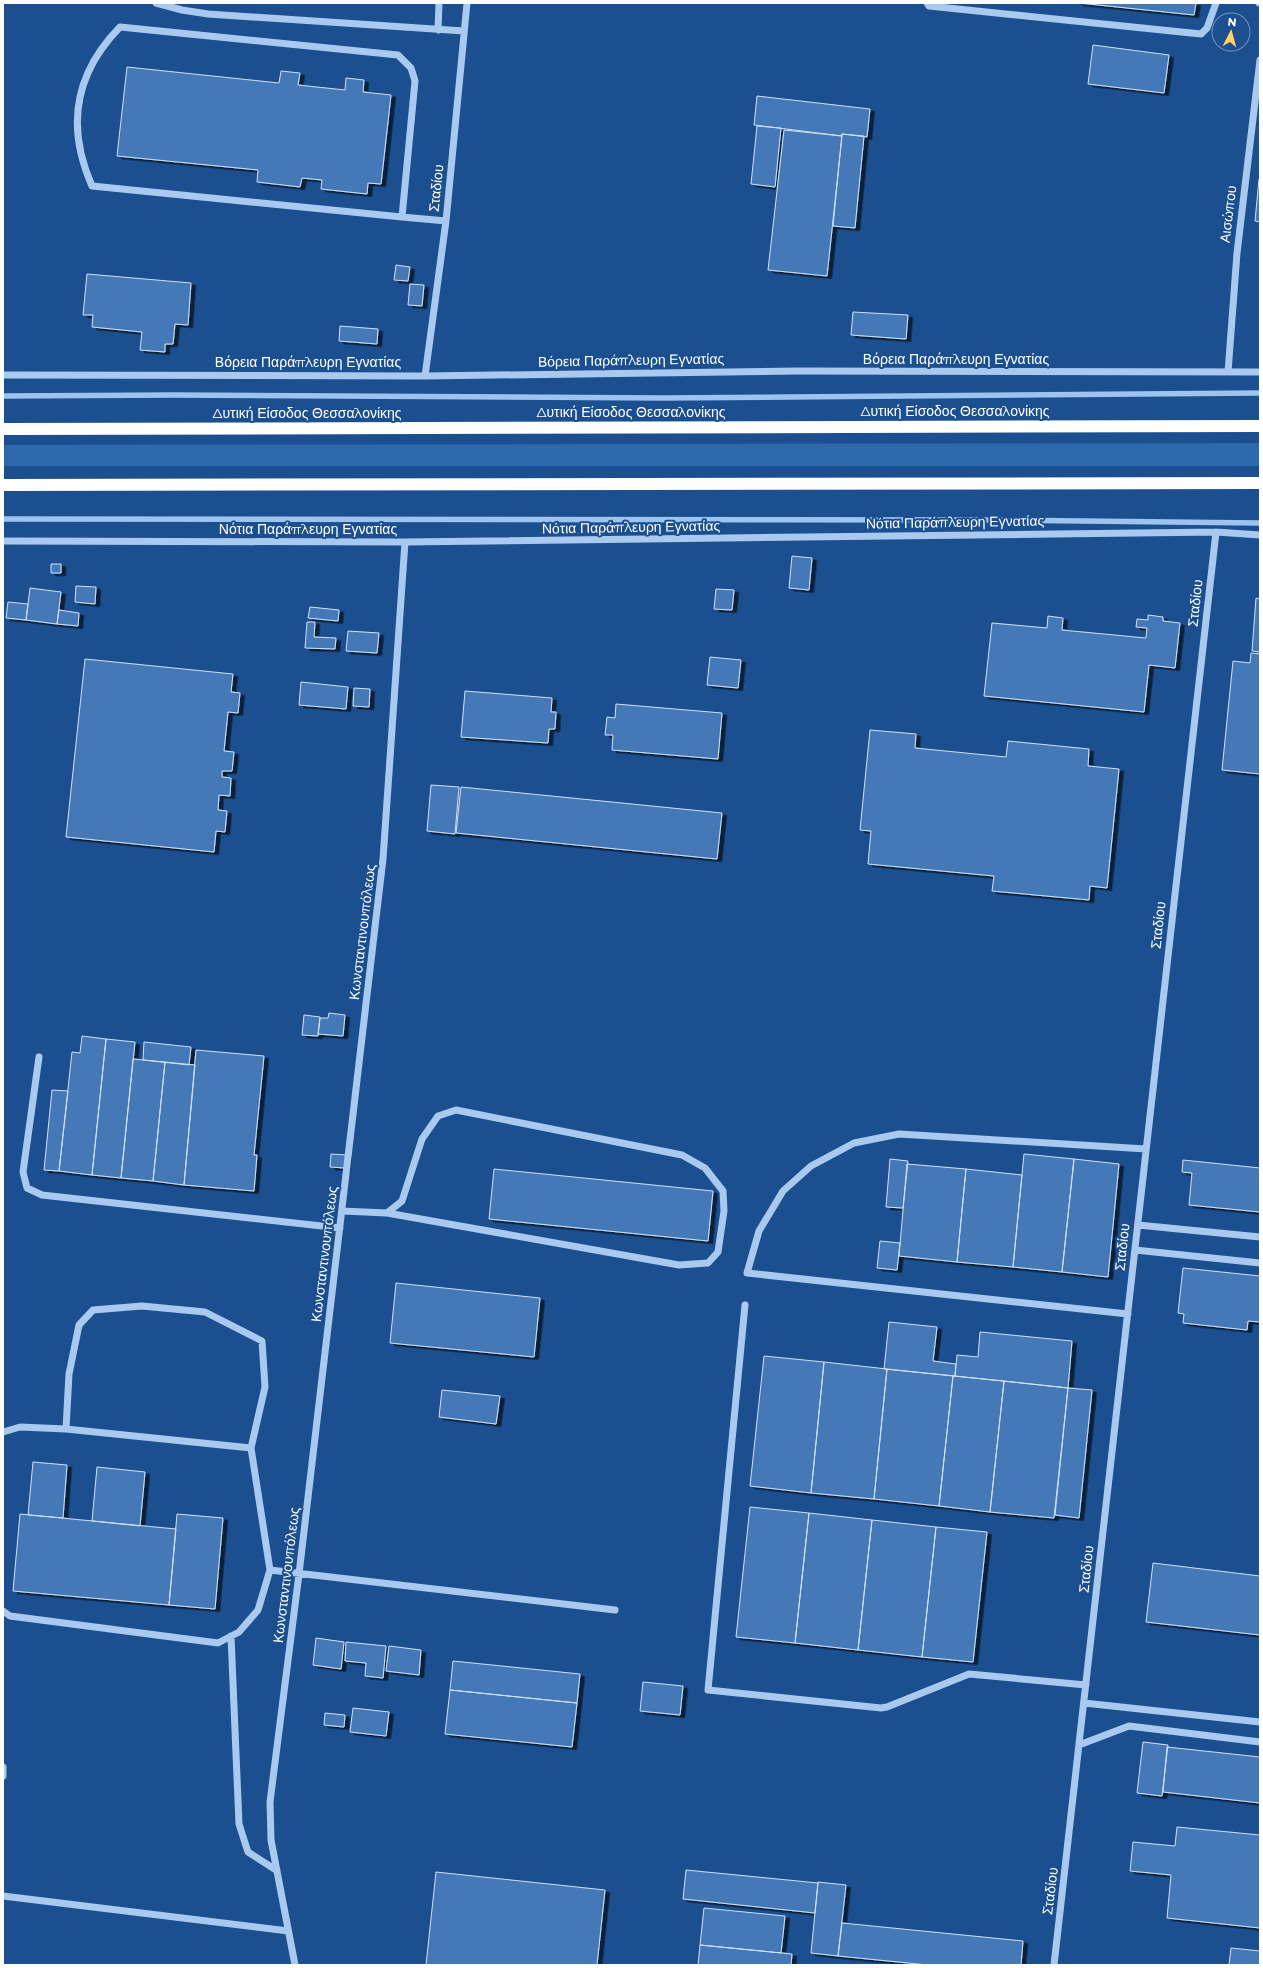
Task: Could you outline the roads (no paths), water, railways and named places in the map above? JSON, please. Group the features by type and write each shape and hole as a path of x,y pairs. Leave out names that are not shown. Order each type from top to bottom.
{"highway":[{"name":"Δυτική Είσοδος Θεσσαλονίκης","path":"3,429 1260,426"},
{"path":"3,485 1260,483"}],"street":[{"path":"156,3 182,10 208,14 464,31"},
{"path":"438,30 439,3"},
{"name":"Σταδίου","path":"425,376 446,221 467,3"},
{"path":"927,3 929,6 1201,34 1207,28 1216,3"},
{"path":"402,217 415,81 411,68 398,56 120,27 98,52 90,66 80,96 77,114 77,133 79,151 92,186 402,217 446,221"},
{"name":"Αισώπου","path":"1228,372 1237,253 1260,60"},
{"name":"Βόρεια Παράπλευρη Εγνατίας","path":"3,375 425,376 798,371 1260,372"},
{"name":"Σταδίου","path":"1054,1965 1216,532"},
{"name":"Νότια Παράπλευρη Εγνατίας","path":"3,541 405,542 1216,532 1260,535"},
{"name":"Κωνσταντινουπόλεως","path":"296,1965 270,1840 270,1808 384,859 405,542"},
{"path":"39,1058 23,1172 27,1188 42,1195 340,1228"},
{"path":"342,1211 387,1213 679,1265 708,1263 718,1252 724,1211 723,1191 705,1168 682,1155 456,1110 438,1116 422,1139 402,1201 387,1213"},
{"path":"1128,1314 747,1273 759,1231 783,1191 811,1166 854,1143 899,1134 1146,1149"},
{"path":"1138,1225 1260,1237"},
{"path":"1135,1250 1260,1263"},
{"path":"745,1305 708,1690 883,1708 969,1674 1086,1685"},
{"path":"3,1612 10,1616 218,1643 239,1632 258,1610 270,1570 251,1448 265,1387 262,1341 205,1312 142,1306 93,1310 79,1325 68,1374 66,1429"},
{"path":"3,1432 20,1427 66,1429 251,1448"},
{"path":"270,1570 615,1610"},
{"path":"231,1636 239,1824 248,1852 276,1870"},
{"path":"1084,1703 1260,1722"},
{"path":"1080,1745 1129,1726 1260,1742"},
{"path":"3,1767 3,1776"},
{"path":"3,1896 288,1931"}],"waterway":[{"path":"3,396 174,395 664,398 1260,393"},
{"path":"3,519 984,520 1260,523"}]}
